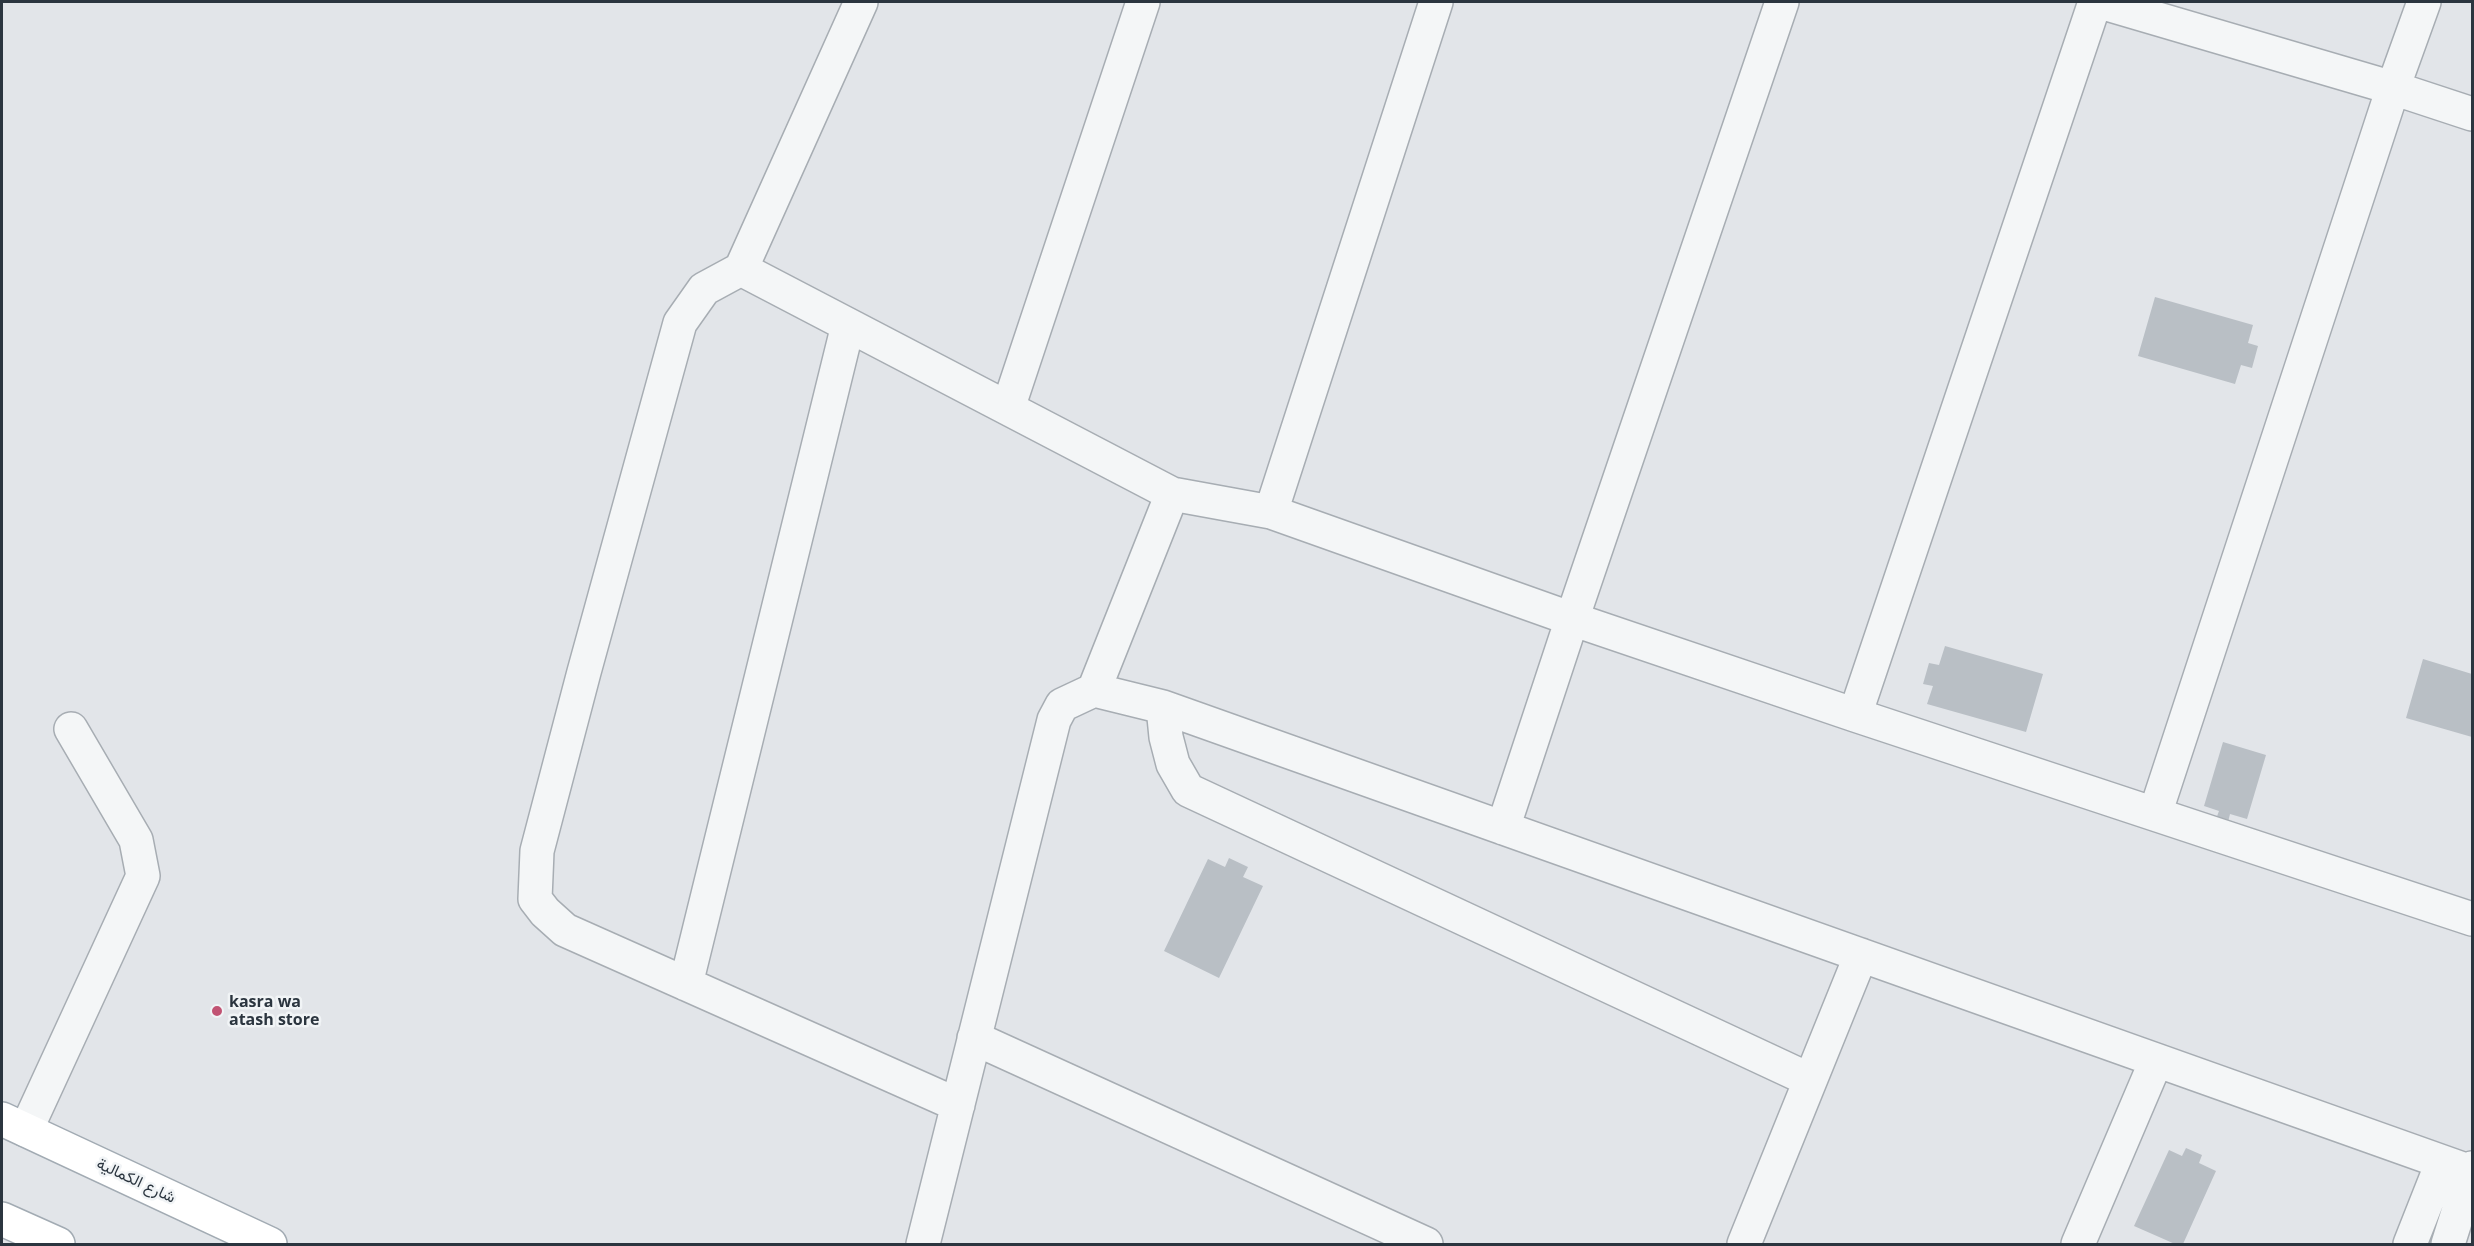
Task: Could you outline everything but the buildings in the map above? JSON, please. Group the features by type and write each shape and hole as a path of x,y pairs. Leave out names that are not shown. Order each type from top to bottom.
{"main road":[{"name":"شارع الكمالية","path":"14,1124 270,1245"},
{"path":"2,1219 58,1245"}],"street":[{"path":"861,2 741,269 705,289 680,323 537,851 535,899 544,912 566,930 958,1105"},
{"path":"1008,408 1143,2"},
{"path":"1271,512 1436,2"},
{"path":"1503,828 1782,2"},
{"path":"1855,715 2097,2 2393,88 2472,114"},
{"path":"2155,814 2393,88 2424,2"},
{"path":"741,269 1172,494 1271,512 1572,619 1855,715 2472,919"},
{"path":"686,984 848,325"},
{"path":"1094,690 1172,494"},
{"path":"923,1245 1054,720 1062,705 1094,690 1163,707 2462,1168"},
{"path":"1163,707 1166,737 1173,764 1188,790 1810,1080"},
{"path":"14,1124 143,876 136,840 71,729"},
{"path":"1744,1245 1861,955"},
{"path":"974,1038 1426,1245"},
{"path":"2078,1245 2156,1060"},
{"path":"2410,1245 2462,1168"},
{"path":"2448,1245 2462,1168"}],"place":[{"name":"kasra wa atash store","path":"217,1011"}]}
